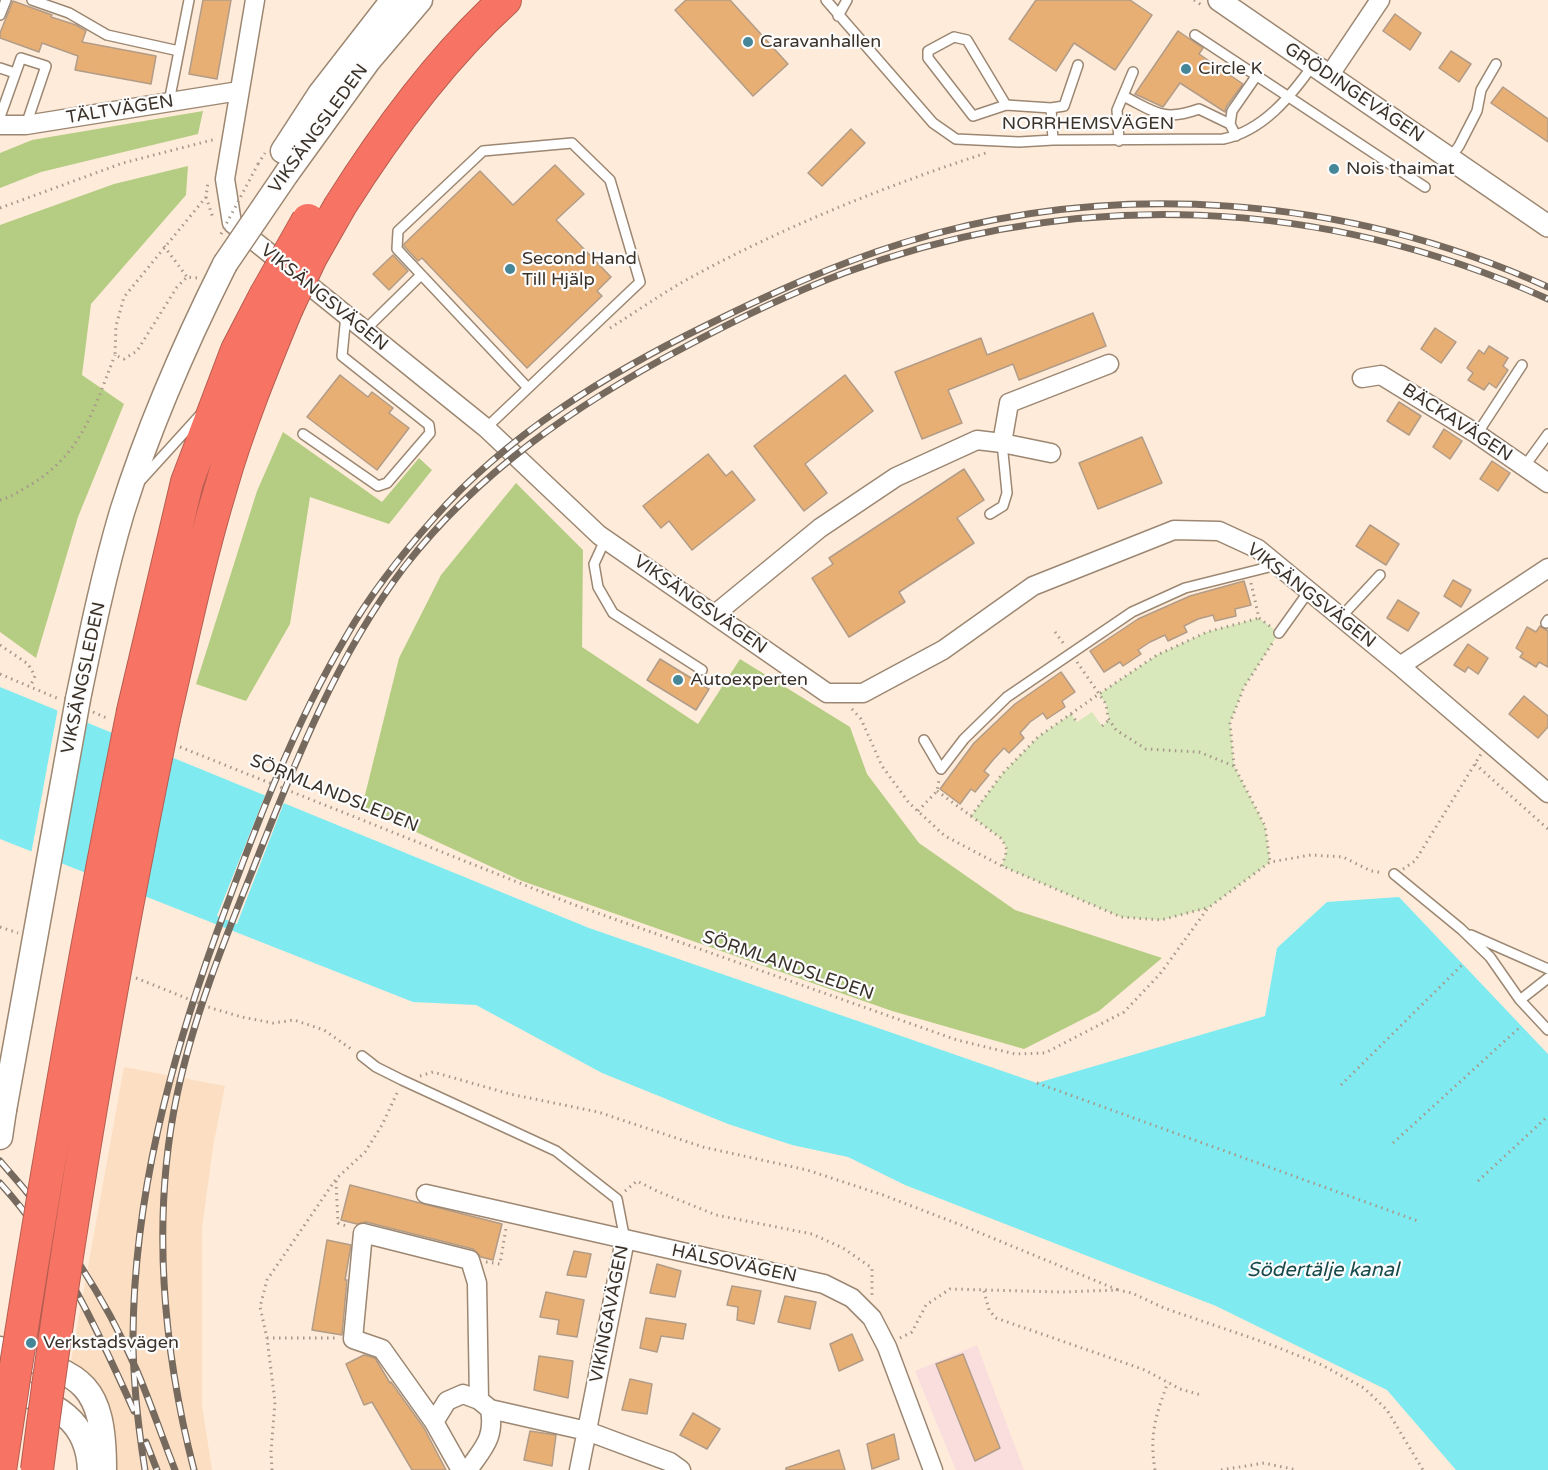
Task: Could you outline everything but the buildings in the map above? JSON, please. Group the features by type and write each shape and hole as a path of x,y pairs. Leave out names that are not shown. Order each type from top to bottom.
{"highway":[{"path":"0,1470 31,1268 81,974 133,711 160,591 188,483 237,350 276,302 390,95 473,0"},
{"path":"330,202 368,162 408,107 483,20 505,0"},
{"path":"37,1470 51,1359 113,979 159,741 190,605 221,486 266,360 276,302"}],"main road":[{"name":"VIKSÄNGSLEDEN","path":"2,1117 78,699 109,561 127,498 163,399 197,320 272,168 320,94 393,0"},
{"name":"VIKSÄNGSLEDEN","path":"272,168 420,0"},
{"path":"0,1137 2,1117"},
{"path":"0,1349 57,1367 76,1377 89,1392 99,1410 104,1470"},
{"path":"0,1384 63,1411 75,1423 84,1439 90,1457 90,1470"}],"street":[{"name":"VIKSÄNGSVÄGEN","path":"255,0 239,91 224,137 225,179 232,224 486,428 605,540 827,693 863,693 942,650 1033,586 1174,530 1219,531 1258,549 1400,666 1548,794"},
{"name":"GRÖDINGEVÄGEN","path":"1219,0 1548,226"},
{"path":"1321,71 1380,0"},
{"name":"TÄLTVÄGEN","path":"0,125 26,125 239,91"},
{"path":"1002,443 1009,403 1109,364"},
{"name":"BÄCKAVÄGEN","path":"1362,378 1381,375 1477,434 1548,483"},
{"path":"714,615 820,528 897,477 977,440 1051,453"},
{"path":"1400,666 1548,568"},
{"name":"HÄLSOVÄGEN","path":"426,1194 824,1284 852,1298 872,1318 887,1347 933,1470"},
{"path":"461,1470 434,1422 382,1349 353,1339 363,1233 470,1260 477,1284 484,1404 492,1424 488,1442 468,1470"},
{"name":"VIKINGAVÄGEN","path":"579,1470 625,1240"},
{"path":"434,1422 447,1401 463,1394 484,1404 587,1431 670,1462 681,1470"}],"lane":[{"path":"0,15 6,0"},
{"path":"32,0 69,13 107,35 179,51"},
{"path":"169,102 189,0"},
{"name":"NORRHEMSVÄGEN","path":"826,0 933,123 956,139 1019,142 1223,139 1236,136 1265,118 1288,96 1321,71"},
{"path":"838,16 847,0"},
{"path":"1195,35 1425,187"},
{"path":"1006,105 967,40 954,37 928,51 928,58 973,116 1006,105 1051,108 1064,106 1078,65"},
{"path":"0,117 21,58 46,66 26,125"},
{"path":"1450,158 1459,146 1477,111 1481,90 1497,64"},
{"path":"0,68 15,73"},
{"path":"1119,141 1117,110 1133,72"},
{"path":"1236,136 1230,124 1232,111 1257,75"},
{"path":"1123,96 1164,116 1180,115 1199,109 1230,124"},
{"path":"1051,108 1053,140"},
{"path":"486,428 640,282 610,180 572,143 483,151 398,231 397,249 528,388"},
{"path":"365,330 421,275"},
{"path":"303,434 378,486 387,483 430,433 429,425 342,356 346,315"},
{"path":"1477,434 1522,365"},
{"path":"127,498 150,469 221,392"},
{"path":"1524,467 1548,434"},
{"path":"990,514 1003,506 1007,493 1002,443"},
{"path":"605,540 594,564 598,587 613,613 702,670"},
{"path":"924,740 941,769 964,740 1007,697 1132,612 1185,588 1277,565"},
{"path":"1341,617 1380,575"},
{"path":"1279,633 1309,591"},
{"path":"1394,874 1464,932 1490,957 1520,1000 1548,1030"},
{"path":"1464,932 1548,969"},
{"path":"1520,1000 1548,978"},
{"path":"362,1056 376,1067 402,1080 556,1151 617,1199"},
{"name":"VIKINGAVÄGEN","path":"617,1199 625,1240"}],"path":[{"path":"214,151 224,137"},
{"path":"0,208 123,163 224,137"},
{"path":"610,328 686,280 785,230 913,177 987,153"},
{"path":"220,234 272,168"},
{"path":"0,501 43,478 65,459 89,421 115,355 116,326 124,297 206,197 210,174"},
{"path":"164,246 187,277 197,278"},
{"path":"115,355 124,359 137,351 177,287 187,277"},
{"path":"1249,572 1259,618 1279,633 1244,687 1230,723 1234,766 1265,826 1270,862"},
{"path":"971,816 1003,772 1038,737 1099,694 1157,655 1207,632 1259,618"},
{"path":"1055,632 1106,704 1109,720 1116,730 1146,750 1199,753 1234,766"},
{"path":"0,645 28,664 35,676 30,687"},
{"path":"0,674 61,699"},
{"path":"93,712 114,720"},
{"path":"1071,714 1077,722"},
{"path":"1102,726 1109,720"},
{"name":"SÖRMLANDSLEDEN","path":"177,746 572,904 957,1040 1015,1054 1045,1053 1124,1012 1160,974 1208,908 1270,862 1311,855 1343,857 1371,871 1394,874"},
{"path":"1394,874 1415,861 1475,764 1548,829"},
{"path":"918,811 937,791 1002,839 1007,850 1002,866"},
{"path":"1341,1085 1463,964"},
{"path":"129,975 211,1008 242,1017 273,1023 294,1020 324,1029 362,1056"},
{"path":"1393,1143 1519,1028"},
{"path":"272,1470 275,1402 267,1338 260,1307 267,1280 336,1179 365,1152 382,1125 402,1080 433,1072 510,1094 598,1112 703,1147 807,1170 883,1195 1118,1290 1132,1293 1174,1311 1322,1365 1364,1388 1387,1410 1423,1470"},
{"path":"1037,1083 1418,1221"},
{"path":"1478,1180 1548,1116"},
{"path":"336,1179 338,1223 363,1233"},
{"path":"617,1199 637,1180 659,1192 716,1215 812,1234 843,1248 872,1268 872,1318"},
{"path":"470,1260 500,1264 509,1213"},
{"path":"887,1347 912,1332 926,1305 950,1289 1098,1292 1118,1290"},
{"path":"984,1290 988,1310 996,1318 1145,1370 1180,1389 1201,1395"},
{"path":"267,1338 353,1339"},
{"path":"1155,1470 1153,1426 1168,1382"},
{"path":"1221,1470 1264,1463 1297,1470"}],"shaded area":[{"path":"124,1067 225,1086 213,1147 202,1229 202,1405 212,1470 111,1470 90,1384 71,1361"},
{"path":"977,1345 1024,1470 956,1470 915,1371"}],"green space":[{"path":"203,111 198,134 41,172 0,188 0,153 32,140"},
{"path":"188,166 186,195 91,304 82,375 124,404 78,517 36,658 0,632 0,225 114,184"},
{"path":"283,432 382,502 419,458 432,470 389,524 310,497 290,624 246,701 196,684 257,491"},
{"path":"516,483 583,550 582,647 698,724 740,659 850,727 867,774 919,843 1015,910 1162,958 1099,1011 1024,1049 892,1011 522,881 362,807 399,658 441,575"},
{"path":"1259,618 1279,633 1244,687 1230,723 1234,766 1265,826 1270,862 1208,908 1161,920 1121,917 1002,866 1007,850 1002,839 971,816 1003,773 1038,737 1071,714 1077,722 1092,712 1102,726 1109,720 1106,704 1099,694 1157,655 1207,632"}],"water":[{"name":"Södertälje kanal","path":"0,687 589,928 1037,1083 1265,1016 1277,948 1327,902 1399,897 1548,1054 1548,1470 1456,1470 1387,1390 1216,1306 905,1185 848,1157 792,1145 728,1124 602,1073 476,1005 413,1002 0,839"}],"pier":[{"path":"58,708 85,719 58,865 31,854"},
{"path":"266,793 285,800 237,924 217,916"}],"railway":[{"path":"145,1470 136,1403 133,1353 135,1284 140,1233 148,1181 170,1080 200,981 275,780 327,670 356,619 410,546 434,518 494,459 561,408 596,385 731,313 853,260 903,243 983,222 1064,209 1147,204 1229,206 1311,216 1392,232 1471,256 1548,287"},
{"path":"194,1470 183,1424 168,1331 163,1236 164,1189 169,1142 177,1095 191,1039 219,956 300,754 357,638 405,566 434,532 498,470 532,442 605,392 722,327 762,308 844,273 932,245 1021,226 1110,216 1199,215 1287,223 1375,240 1462,265 1548,299"},
{"path":"0,1161 59,1235 110,1315 137,1371 175,1470"},
{"path":"0,1183 22,1209 60,1263 92,1321 134,1411"},
{"path":"146,1442 157,1470"}],"place":[{"name":"Caravanhallen","path":"748,42"},
{"name":"Circle K","path":"1186,69"},
{"name":"Nois thaimat","path":"1334,169"},
{"name":"Second Hand Till Hjälp","path":"510,269"},
{"name":"Autoexperten","path":"678,680"},
{"name":"Verkstadsvägen","path":"31,1343"}]}
